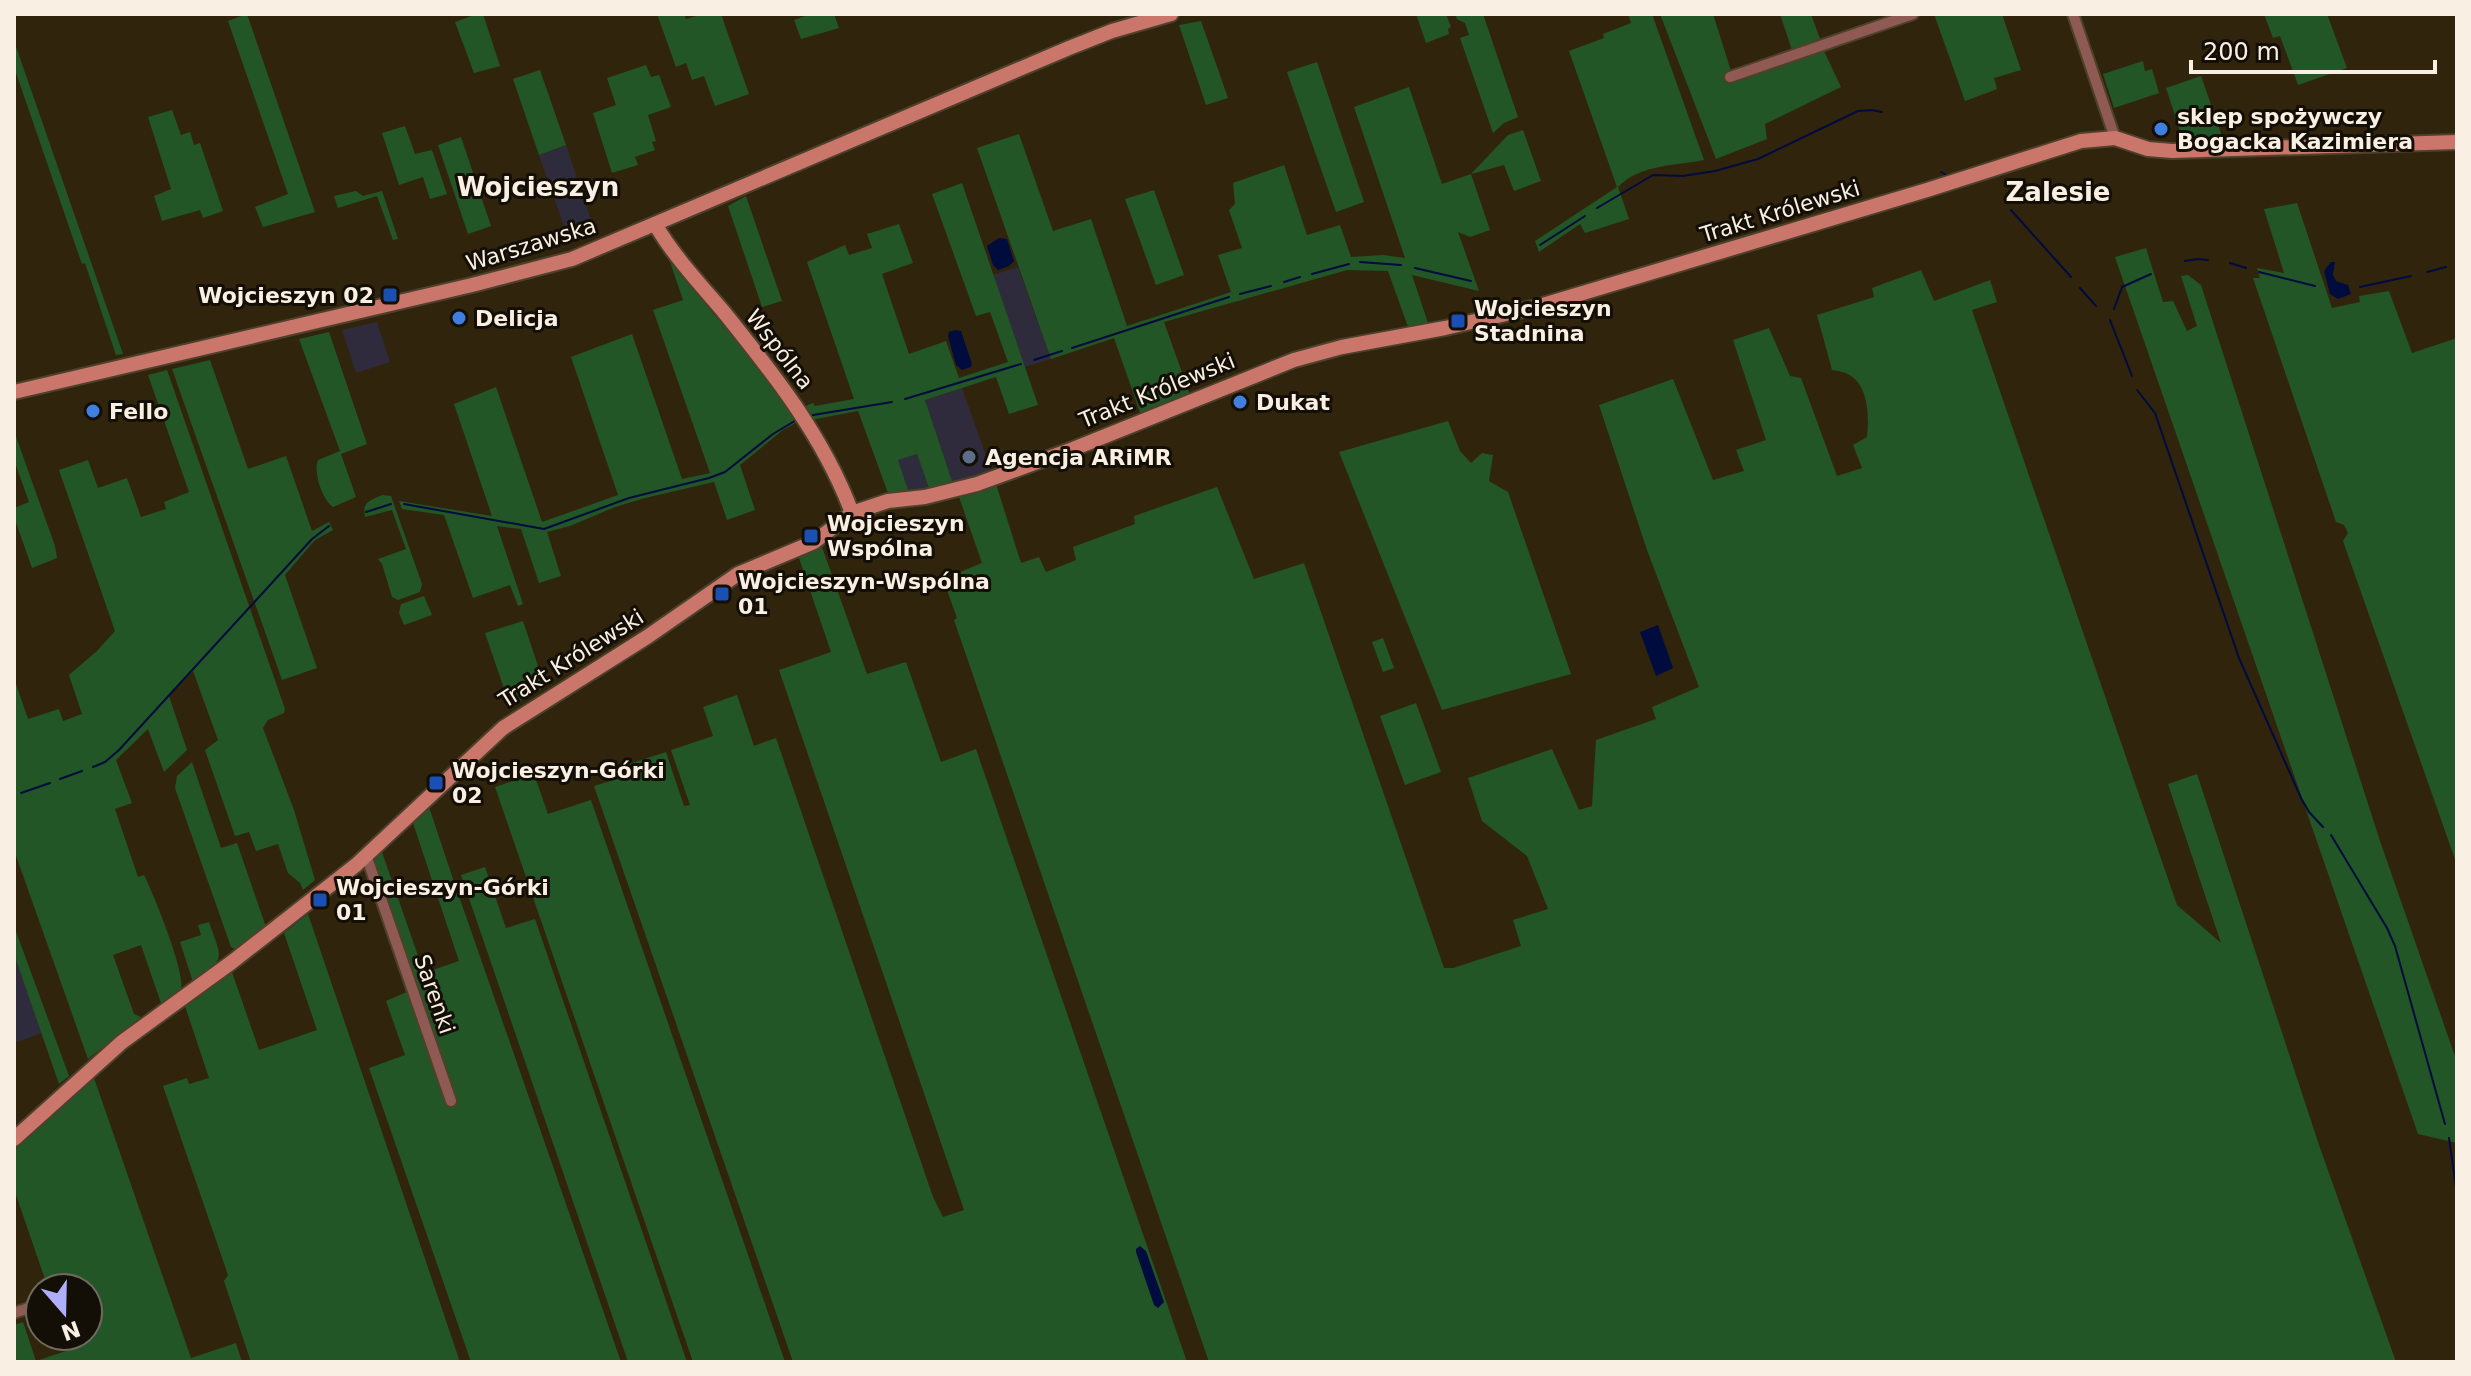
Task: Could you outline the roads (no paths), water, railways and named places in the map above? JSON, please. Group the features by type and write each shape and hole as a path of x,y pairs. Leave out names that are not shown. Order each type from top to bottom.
{"street":[{"name":"Warszawska","path":"14,392 572,259 1069,48 1112,31 1171,14"},
{"path":"1730,77 1913,14"},
{"path":"2073,14 2115,138"},
{"name":"Trakt Królewski","path":"14,1139 122,1042 322,893 517,717 630,648 738,574 814,542 852,513 888,501 925,497 977,484 1294,360 1342,347 1536,307 2081,141 2115,138 2148,149 2172,151 2457,142"},
{"name":"Wspólna","path":"655,224 798,409 852,513"},
{"name":"Sarenki","path":"366,855 451,1101"}],"waterway":[{"path":"1597,208 1653,175 1683,176 1715,171 1758,159 1858,111 1882,112"},
{"path":"1941,172 1950,177"},
{"path":"2011,210 2071,277"},
{"path":"1540,245 1585,216"},
{"path":"2185,261 2208,260"},
{"path":"1360,262 1401,265"},
{"path":"2230,263 2246,268"},
{"path":"1312,274 1349,264"},
{"path":"2427,272 2446,267"},
{"path":"1415,268 1471,281"},
{"path":"2259,272 2315,286"},
{"path":"2114,309 2122,287 2151,274"},
{"path":"2360,287 2411,276"},
{"path":"1284,282 1300,277"},
{"path":"1240,294 1271,286"},
{"path":"2080,288 2096,306"},
{"path":"1072,348 1229,297"},
{"path":"2110,320 2132,376"},
{"path":"1034,360 1062,351"},
{"path":"905,399 1021,364"},
{"path":"2137,390 2155,413 2239,658 2301,798 2323,827"},
{"path":"807,416 892,402"},
{"path":"404,504 544,529 629,498 725,472 773,434 798,419"},
{"path":"366,512 391,504"},
{"path":"93,767 119,750 312,539 329,526"},
{"path":"60,779 82,771"},
{"path":"21,793 50,783"},
{"path":"2331,835 2395,946 2445,1124"},
{"path":"2449,1138 2457,1194"}],"place":[{"name":"sklep spożywczy Bogacka Kazimiera","path":"2161,129"},
{"name":"Wojcieszyn 02","path":"390,295"},
{"name":"Delicja","path":"459,318"},
{"name":"Wojcieszyn Stadnina","path":"1458,321"},
{"name":"Dukat","path":"1240,402"},
{"name":"Fello","path":"93,411"},
{"name":"Agencja ARiMR","path":"969,457"},
{"name":"Wojcieszyn Wspólna","path":"811,536"},
{"name":"Wojcieszyn-Wspólna 01","path":"722,594"},
{"name":"Wojcieszyn-Górki 02","path":"436,783"},
{"name":"Wojcieszyn-Górki 01","path":"320,900"}],"district":[{"name":"Wojcieszyn","path":"538,187"},
{"name":"Zalesie","path":"2058,192"}]}
